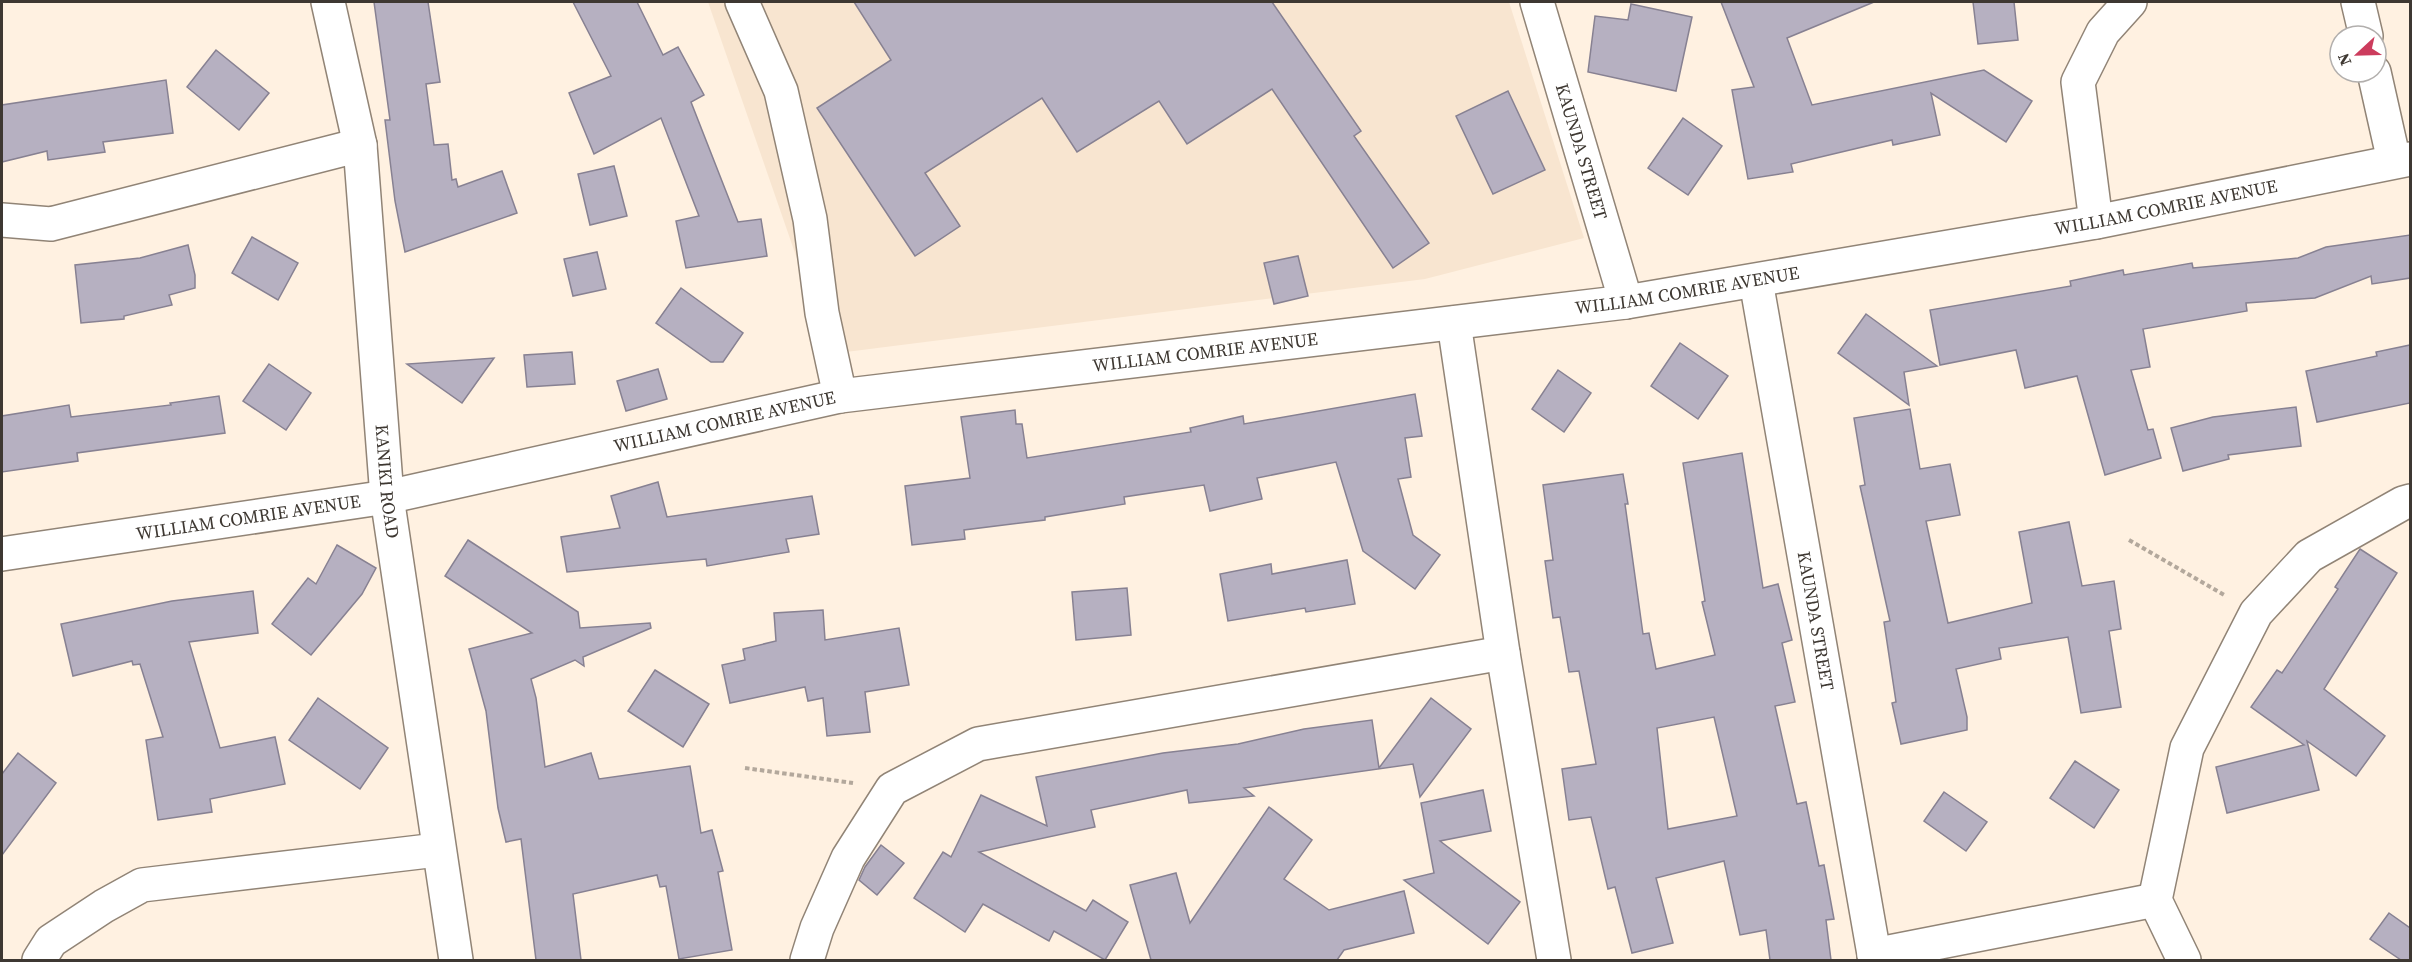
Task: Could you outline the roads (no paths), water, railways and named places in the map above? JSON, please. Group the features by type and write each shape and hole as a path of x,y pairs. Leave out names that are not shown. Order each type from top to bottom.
{"street":[{"name":"KANIKI ROAD","path":"328,2 360,145 387,497 437,850 456,960"},
{"path":"742,2 781,91 810,219 822,313 840,396"},
{"name":"KAUNDA STREET","path":"1537,2 1626,302"},
{"path":"2096,222 2079,82 2103,32 2130,2"},
{"path":"2358,2 2363,24"},
{"path":"2378,84 2402,160"},
{"path":"2,220 51,224 360,145"},
{"name":"WILLIAM COMRIE AVENUE","path":"2,554 387,497 840,396 1626,302 2096,222 2402,160"},
{"name":"KAUNDA STREET","path":"1756,281 1875,958"},
{"path":"1454,322 1503,653 1554,960"},
{"path":"2184,960 2155,900 2187,748 2256,613 2309,556 2410,501"},
{"path":"807,960 848,858 892,789 978,744 1503,653"},
{"path":"39,960 51,941 104,906 142,885 437,850"},
{"path":"1875,958 2155,900"}]}
